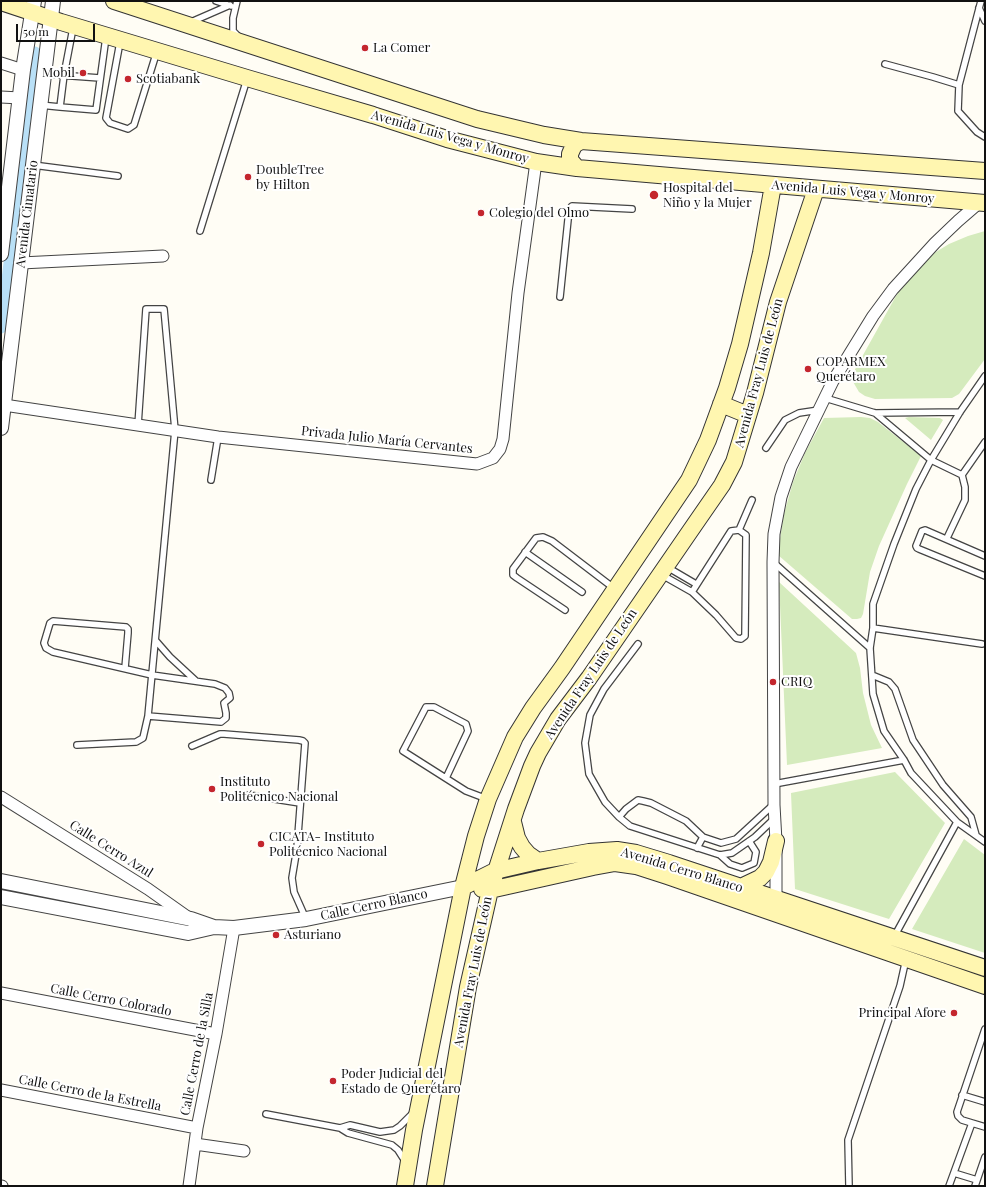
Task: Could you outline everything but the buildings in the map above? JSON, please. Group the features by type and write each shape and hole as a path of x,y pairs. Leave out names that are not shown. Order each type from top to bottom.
{"main road":[{"name":"Avenida Luis Vega y Monroy","path":"114,1 149,10 186,24 477,119 544,135 581,141 985,171"},
{"name":"Avenida Luis Vega y Monroy","path":"1,2 33,6 51,18 113,38 373,115 447,139 536,162 577,168 983,202"},
{"path":"577,168 570,160 570,154 574,145 581,141"},
{"name":"Avenida Fray Luis de León","path":"405,1186 463,887 476,836 488,799 515,737 533,708 562,668 689,480 708,440 727,388 740,344 761,252 773,185"},
{"name":"Avenida Fray Luis de León","path":"435,1186 468,987 490,890 495,871 532,766 547,736 722,485 734,462 742,440 755,393 778,302 816,189"},
{"path":"721,404 748,415"},
{"path":"513,822 517,838 522,847 528,854 538,861"},
{"path":"741,887 760,878 766,872 771,862 776,842"},
{"name":"Avenida Cerro Blanco","path":"463,887 495,871 538,861 589,852 617,850 636,853 893,939 985,968"},
{"name":"Avenida Cerro Blanco","path":"463,887 490,890 615,863 636,866 985,986"}],"street":[{"name":"Avenida Cimatario","path":"1,428 53,1"},
{"name":"Avenida Cimatario","path":"1,254 6,163 20,98 33,6"},
{"path":"28,35 35,32 46,36 48,39"},
{"path":"1,63 23,70"},
{"path":"1,97 20,98"},
{"name":"Privada Julio María Cervantes","path":"4,405 218,437 476,464 493,458 500,449 502,439 518,293 536,162"},
{"path":"776,900 773,562 774,534 781,497 790,467 833,381 873,316 893,289 958,221 983,202"},
{"path":"21,263 163,256"},
{"name":"Calle Cerro Azul","path":"1,797 148,889 191,919"},
{"name":"Calle Cerro Blanco","path":"1,881 191,919 214,927"},
{"name":"Calle Cerro Blanco","path":"1,897 188,933 214,927 234,928 306,919 463,887"},
{"path":"188,933 191,919"},
{"name":"Calle Cerro de la Silla","path":"188,1186 197,1128 216,1034 234,928"},
{"name":"Calle Cerro Colorado","path":"1,993 216,1034"},
{"name":"Calle Cerro de la Estrella","path":"1,1090 197,1128"},
{"path":"195,1144 244,1151"}],"lane":[{"path":"216,1 233,6"},
{"path":"186,24 233,6 237,1"},
{"path":"981,1 959,85 958,111 977,132 985,137"},
{"path":"233,6 233,31 244,43"},
{"path":"979,8 985,21"},
{"path":"60,107 73,25"},
{"path":"113,38 106,118 110,123 128,129 134,125 157,51"},
{"path":"40,105 96,110 100,78 113,38"},
{"path":"885,64 959,85"},
{"path":"44,74 100,78"},
{"path":"200,231 247,78"},
{"path":"33,164 118,176"},
{"path":"560,297 569,210 572,206 632,209"},
{"path":"77,745 136,742 143,738 148,716 175,430 164,309 146,309 138,425"},
{"path":"985,376 960,412 931,460 916,489 873,604 870,648 873,694 884,731 911,773 957,822 985,842"},
{"path":"825,398 875,413 960,412"},
{"path":"766,448 785,420 799,413 819,410"},
{"path":"875,413 931,460 962,475 965,486 965,500 947,538"},
{"path":"211,480 218,437"},
{"path":"962,475 984,444"},
{"path":"738,530 752,500"},
{"path":"662,570 692,592 716,614 736,638 741,639 745,636 746,535 738,530 731,531 692,592"},
{"path":"985,556 926,530 922,531 916,546 917,548 985,576"},
{"path":"565,610 513,574 513,569 536,538 543,537 552,540 615,589"},
{"path":"525,552 582,592"},
{"path":"773,562 870,648"},
{"path":"662,570 696,584"},
{"path":"125,668 128,632 126,627 52,621 50,623 44,642 46,648 53,652 152,675 215,684 225,688 230,694 230,698 224,703 226,718 221,722 148,716"},
{"path":"872,628 982,644"},
{"path":"156,640 196,681"},
{"path":"638,644 604,689 590,715 585,743 589,774 605,802 630,826 720,855 730,864 742,868 754,863 756,852 749,841"},
{"path":"872,674 888,682 895,689 914,740 943,785 971,817 976,835"},
{"path":"446,778 468,731 466,724 434,707 426,707 403,751 466,791 488,799"},
{"path":"192,746 220,734 304,742 305,747 297,848 292,878 294,892 306,919"},
{"path":"774,784 904,760"},
{"path":"249,795 300,803"},
{"path":"619,817 626,809 638,800 644,801 651,803 686,821 703,837 721,843 736,839 774,805"},
{"path":"720,855 732,853 749,841 775,818"},
{"path":"893,939 957,822"},
{"path":"697,848 703,837"},
{"path":"848,1186 848,1140 900,986 906,959"},
{"path":"985,1029 957,1112 958,1116 962,1120 985,1127"},
{"path":"962,1095 985,1102"},
{"path":"340,1128 350,1125 380,1132 394,1130 400,1126 420,1105"},
{"path":"266,1114 340,1128 348,1133 392,1145 398,1150 408,1166"},
{"path":"949,1186 972,1123"},
{"path":"954,1173 976,1183 985,1158"}],"green space":[{"path":"985,231 985,359 959,394 952,398 875,399 865,396 859,392 852,380 853,373 901,287 931,255 949,244"},
{"path":"824,418 870,418 878,422 921,456 879,546 870,572 863,614 861,618 852,619 778,555 784,514 793,482 805,453"},
{"path":"905,418 940,418 943,420 931,440"},
{"path":"779,582 856,653 860,668 863,693 871,725 882,748 787,765"},
{"path":"895,772 945,823 889,919 795,889 791,793"},
{"path":"964,839 985,855 985,953 912,929"}],"waterway":[{"path":"1,328 35,52"}],"place":[{"name":"La Comer","path":"365,48"},
{"name":"Mobil","path":"83,73"},
{"name":"Scotiabank","path":"128,79"},
{"name":"DoubleTree by Hilton","path":"248,177"},
{"name":"Hospital del Niño y la Mujer","path":"654,195"},
{"name":"Colegio del Olmo","path":"481,213"},
{"name":"COPARMEX Querétaro","path":"808,369"},
{"name":"CRIQ","path":"773,682"},
{"name":"Instituto Politécnico Nacional","path":"212,789"},
{"name":"CICATA- Instituto Politécnico Nacional","path":"261,844"},
{"name":"Asturiano","path":"276,935"},
{"name":"Principal Afore","path":"954,1013"},
{"name":"Poder Judicial del Estado de Querétaro","path":"333,1081"}]}
